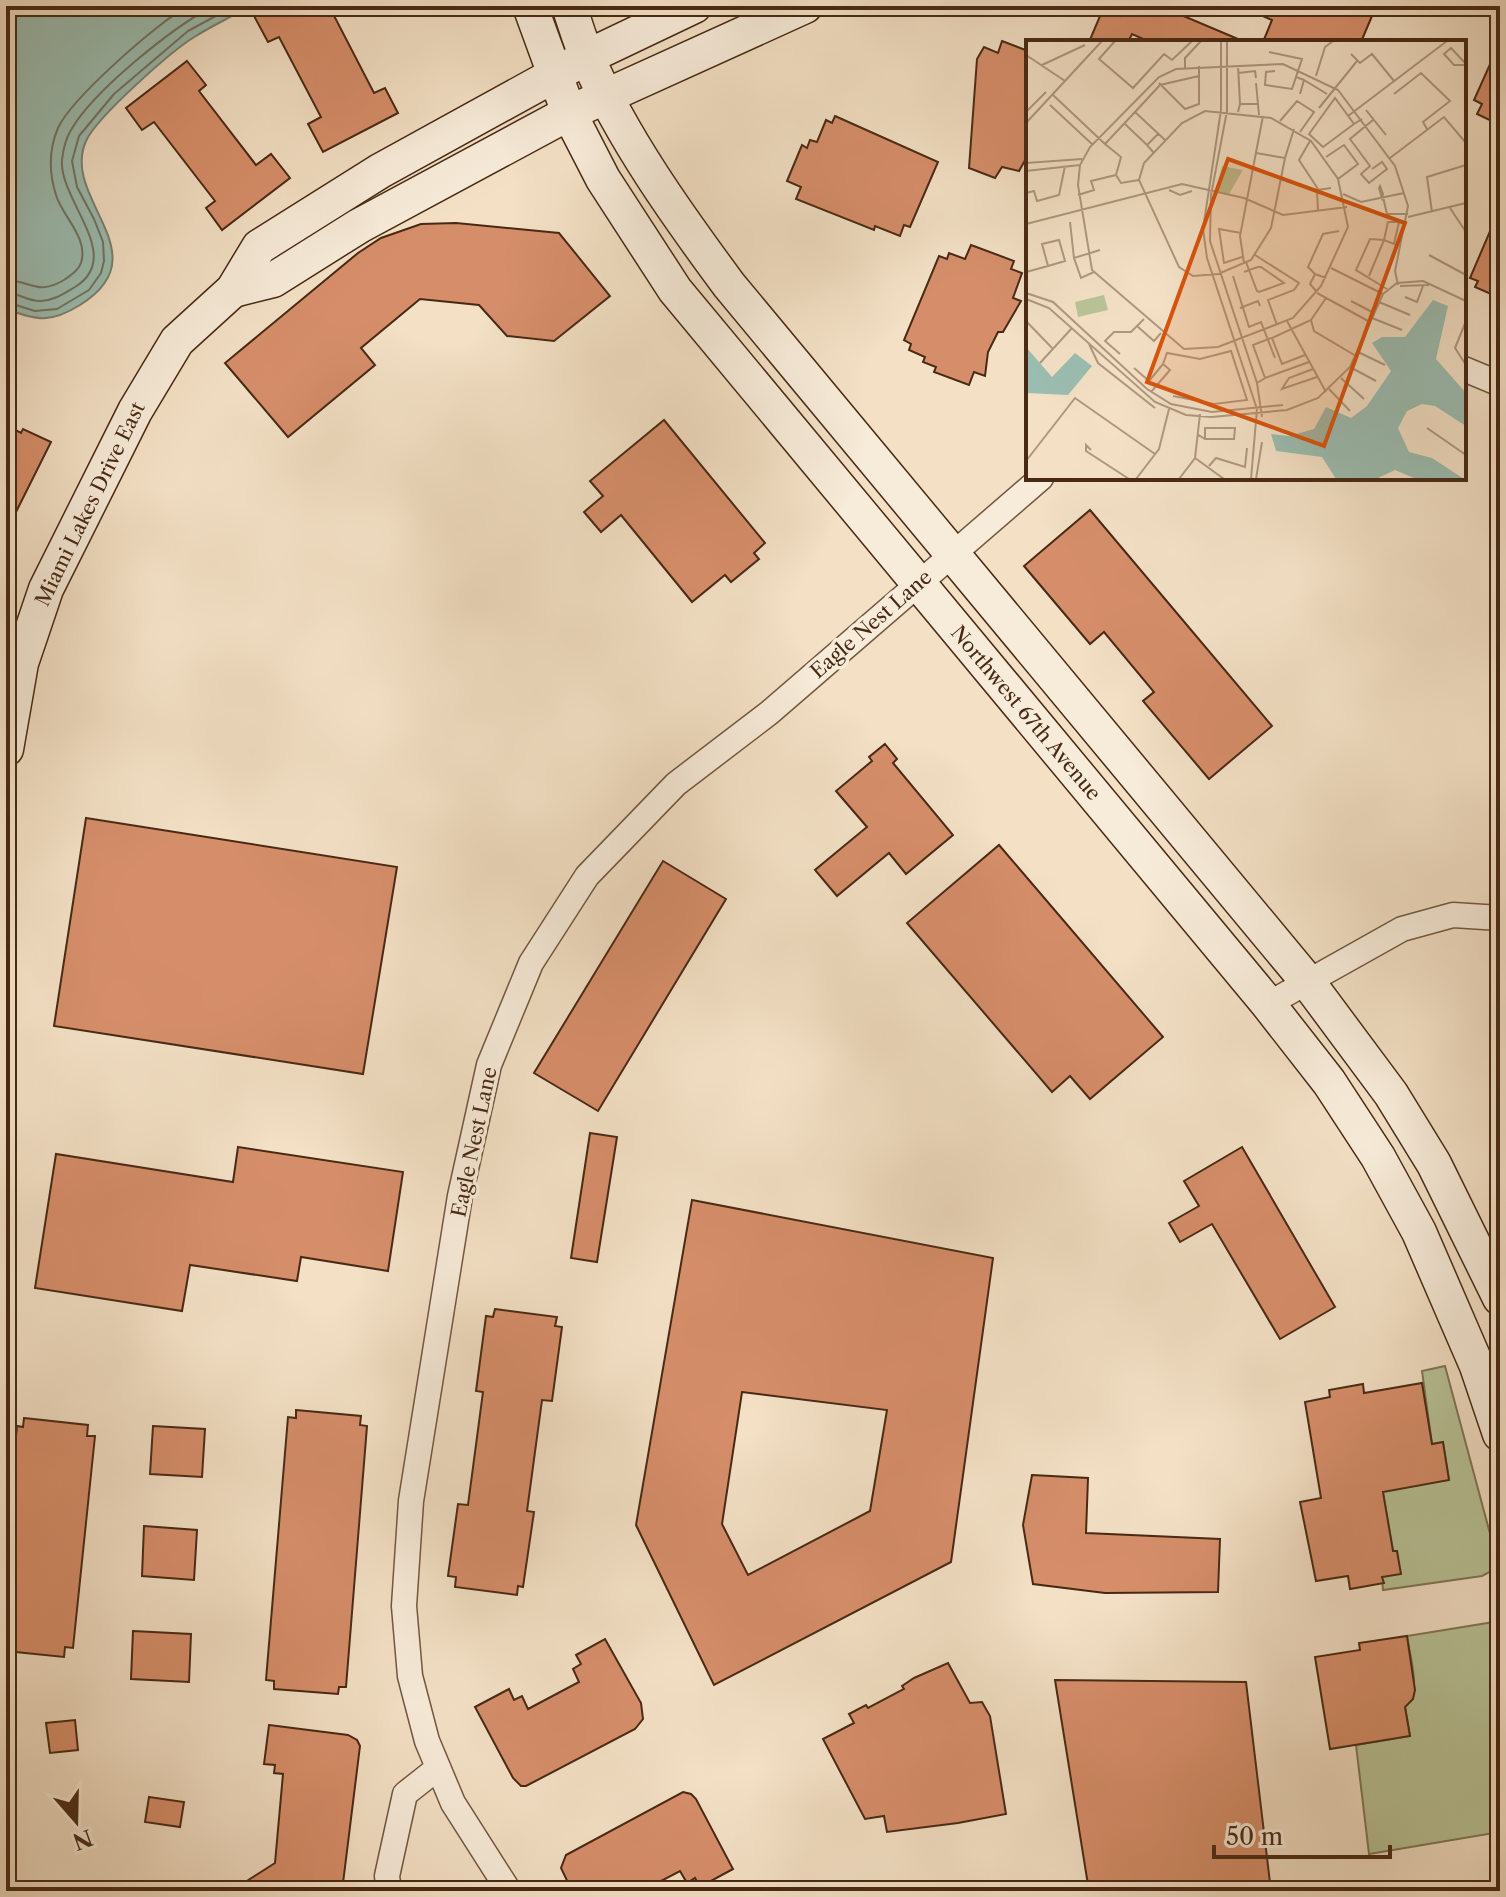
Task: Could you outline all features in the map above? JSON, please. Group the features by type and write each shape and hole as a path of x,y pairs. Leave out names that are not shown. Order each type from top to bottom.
{"main road":[{"name":"Northwest 67th Avenue","path":"530,6 569,113 603,179 675,290 1268,1004 1329,1082 1378,1157 1419,1232 1477,1366 1500,1434"},
{"path":"569,6 587,57 606,96 677,215 729,285 1307,981 1391,1094 1434,1164 1500,1298"},
{"name":"Miami Lakes Drive East","path":"6,749 21,663 46,589 146,390 177,341 233,290 259,247 380,171 587,57 694,6"},
{"name":"Miami Lakes Drive East","path":"233,290 273,280 359,226 569,113 805,6"}],"street":[{"path":"1466,370 1500,384"},
{"name":"Eagle Nest Lane","path":"509,1891 453,1803 438,1768 419,1715 405,1642 404,1606 411,1501 460,1196 489,1065 531,963 587,876 676,784 769,713 1039,480"},
{"path":"1268,1004 1402,929 1453,915 1500,918"},
{"path":"389,1891 387,1876 405,1794 438,1768"}],"green space":[{"path":"1445,1366 1499,1567 1482,1576 1383,1590 1382,1577 1393,1551 1382,1488 1449,1480 1443,1443 1432,1444 1422,1371"},
{"path":"1500,1621 1500,1832 1369,1854 1356,1745 1410,1736 1405,1707 1414,1683 1407,1636"}],"water":[{"path":"6,6 249,6 196,36 170,55 119,101 86,141 82,163 86,184 111,246 112,266 103,286 80,305 52,317 36,318 6,309"}],"building":[{"path":"268,6 329,6 374,93 385,88 398,113 323,152 308,124 321,117 279,37 268,42 253,14"},
{"path":"1124,6 1160,6 1240,40 1146,40 1132,34 1129,40 1090,40 1103,9 1120,16"},
{"path":"1240,6 1369,6 1366,14 1372,16 1362,40 1264,40 1272,20"},
{"path":"1002,41 1026,50 1026,159 1019,171 1002,167 995,178 969,168 977,59 984,47 998,53"},
{"path":"1500,42 1500,125 1477,114 1482,104 1474,100"},
{"path":"187,61 206,85 199,91 256,165 271,154 290,178 222,230 206,208 215,201 154,122 142,130 126,108"},
{"path":"835,116 938,162 910,227 904,225 900,236 875,226 874,230 796,199 801,187 787,181 802,145 807,148 810,140 817,142 826,120 832,123"},
{"path":"1500,208 1500,298 1475,287 1478,281 1470,278"},
{"path":"456,223 559,233 610,296 554,341 507,336 479,305 420,299 361,348 375,365 288,437 225,363 358,253 381,238 421,224"},
{"path":"971,245 1014,261 1011,269 1022,273 1013,298 1021,301 1003,332 998,332 988,352 985,376 974,372 969,385 934,372 936,367 923,362 925,357 909,350 911,344 904,340 939,256 947,259 949,253 965,259"},
{"path":"664,420 765,543 754,553 759,559 731,582 725,575 692,602 621,515 601,532 584,512 603,496 590,481"},
{"path":"6,425 51,442 6,532"},
{"path":"1090,510 1272,726 1209,779 1143,701 1154,692 1104,632 1090,644 1024,566"},
{"path":"885,744 897,759 893,763 953,835 906,874 889,853 837,896 815,870 867,827 836,791 872,761 869,757"},
{"path":"86,818 397,867 363,1074 54,1026"},
{"path":"999,845 1163,1037 1090,1099 1070,1076 1052,1092 907,923"},
{"path":"663,861 726,899 598,1111 534,1073"},
{"path":"590,1133 617,1137 597,1262 571,1258"},
{"path":"238,1147 403,1172 388,1271 301,1257 297,1281 190,1265 182,1311 35,1288 56,1154 233,1182"},
{"path":"1242,1147 1335,1307 1280,1339 1212,1224 1180,1242 1169,1223 1199,1206 1184,1181"},
{"path":"692,1200 993,1258 951,1562 714,1685 636,1525","holes":["742,1392 887,1410 870,1511 748,1575 722,1524"]},
{"path":"495,1309 557,1317 555,1326 562,1327 552,1401 542,1400 527,1511 534,1512 523,1587 518,1586 517,1595 455,1587 456,1577 448,1576 458,1504 468,1505 483,1392 476,1391 486,1316 493,1317"},
{"path":"1422,1383 1432,1444 1443,1442 1449,1480 1383,1492 1393,1551 1397,1551 1401,1574 1382,1577 1384,1583 1350,1589 1348,1576 1316,1581 1300,1502 1321,1498 1305,1402 1330,1397 1329,1390 1363,1384 1364,1393"},
{"path":"296,1410 361,1416 360,1425 367,1426 346,1687 339,1687 338,1694 274,1689 274,1681 266,1680 288,1417 296,1418"},
{"path":"24,1418 88,1425 87,1436 95,1436 73,1648 65,1647 64,1657 6,1651 6,1532 17,1426 23,1427"},
{"path":"153,1426 205,1429 202,1477 150,1474"},
{"path":"1032,1475 1088,1478 1086,1533 1220,1539 1218,1592 1105,1593 1033,1584 1023,1525"},
{"path":"144,1526 197,1530 194,1580 142,1576"},
{"path":"133,1631 191,1634 189,1682 131,1679"},
{"path":"1407,1636 1415,1690 1413,1699 1405,1707 1410,1736 1330,1749 1315,1657 1360,1650 1359,1643"},
{"path":"605,1639 641,1703 643,1719 635,1729 521,1786 513,1778 475,1707 509,1689 514,1700 522,1696 528,1709 579,1682 573,1669 581,1664 576,1655"},
{"path":"948,1663 970,1703 982,1702 990,1716 1006,1814 887,1832 884,1816 865,1819 823,1739 854,1723 849,1714 866,1705 868,1708 904,1689 902,1686 914,1678"},
{"path":"1055,1680 1246,1682 1271,1891 1089,1891"},
{"path":"75,1720 78,1750 50,1753 46,1723"},
{"path":"269,1725 348,1735 360,1746 342,1891 231,1891 275,1863 283,1774 274,1773 275,1765 264,1764"},
{"path":"683,1792 696,1799 733,1869 700,1887 695,1878 687,1883 680,1871 642,1891 572,1891 561,1868 566,1855"},
{"path":"149,1797 184,1802 180,1827 145,1822"}]}
